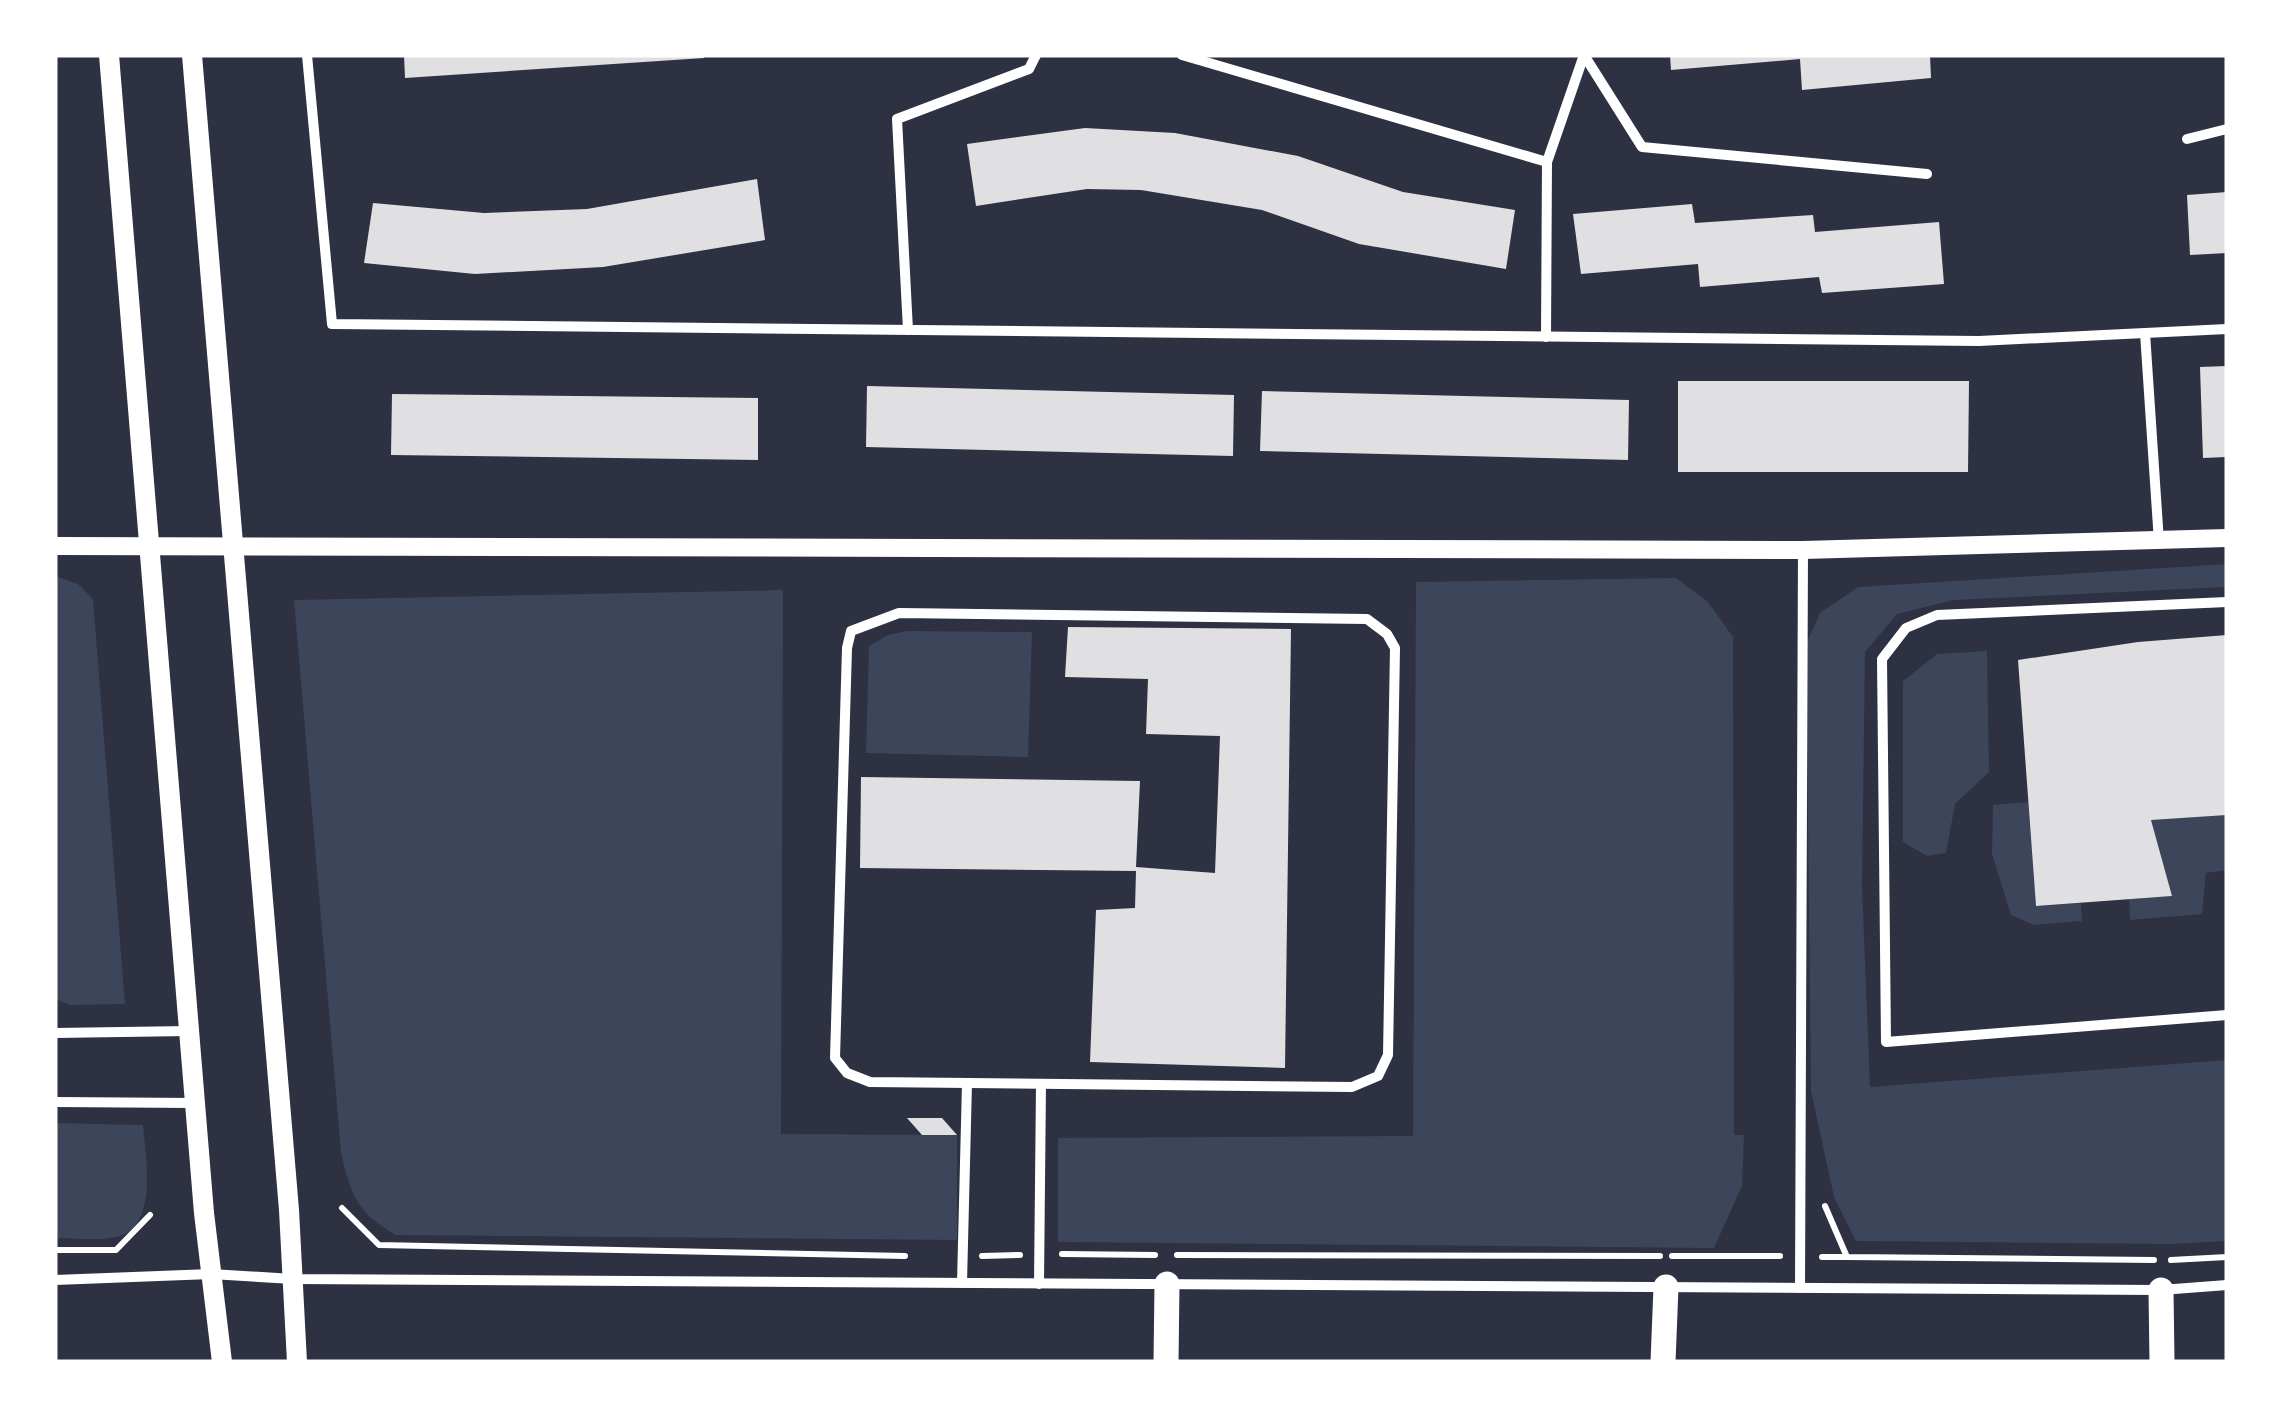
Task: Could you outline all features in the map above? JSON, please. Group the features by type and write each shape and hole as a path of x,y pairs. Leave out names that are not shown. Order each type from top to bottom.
{"main road":[{"path":"109,55 189,1031 222,1362"},
{"path":"192,55 297,1362"},
{"path":"1166,1362 1167,1284"},
{"path":"1664,1362 1666,1287"},
{"path":"2161,1290 2162,1362"}],"street":[{"path":"307,55 332,324 1979,341 2227,329"},
{"path":"908,330 897,119 1029,69 1036,55"},
{"path":"1182,55 1547,162"},
{"path":"1546,337 1547,162 1584,55"},
{"path":"1584,55 1642,147 1927,174"},
{"path":"2188,138 2227,130"},
{"path":"2145,334 2158,542"},
{"path":"55,546 1803,550 2227,538"},
{"path":"1800,1288 1803,550"},
{"path":"2227,602 1938,614 1906,628 1882,659 1886,1042 2227,1015"},
{"path":"898,613 1366,618 1387,634 1395,648 1388,1056 1378,1076 1352,1088 1042,1084 870,1082 847,1073 836,1058 851,631 870,620 898,613"},
{"path":"55,1033 189,1031"},
{"path":"962,1283 966,1083"},
{"path":"1039,1284 1042,1084"},
{"path":"55,1102 196,1104"},
{"path":"55,1280 212,1274 293,1279 1039,1284 2161,1290 2227,1285"}],"path":[{"path":"1818,1190 1846,1257"},
{"path":"342,1208 379,1245 962,1257 1040,1254 2227,1258"},
{"path":"55,1250 116,1250 150,1215"}],"shaded area":[{"path":"2227,564 2227,587 1954,600 1897,614 1865,652 1862,886 1870,1087 2227,1060 2227,1241 1856,1241 1834,1197 1811,1091 1806,644 1820,613 1858,587"},
{"path":"55,576 78,584 93,599 125,1004 71,1005 55,999"},
{"path":"1676,578 1708,602 1733,637 1734,1135 1744,1135 1742,1186 1714,1248 1058,1242 1058,1138 1413,1136 1416,582"},
{"path":"783,590 781,1134 957,1135 957,1240 396,1235 372,1219 358,1202 341,1153 294,600"},
{"path":"907,631 1032,632 1028,757 866,753 869,646 888,635"},
{"path":"1987,651 1989,772 1955,804 1946,853 1927,856 1903,842 1903,681 1937,654"},
{"path":"2028,802 2036,906 2081,903 2082,921 2034,925 2011,915 1992,854 1993,805"},
{"path":"2227,815 2227,870 2206,873 2202,914 2130,920 2129,899 2172,896 2151,820"},
{"path":"55,1123 143,1125 147,1187 140,1217 132,1229 105,1239 55,1238"}],"building":[{"path":"404,55 704,55 704,58 405,78"},
{"path":"1670,55 1930,55 1931,78 1802,90 1800,59 1671,70"},
{"path":"1085,128 1175,133 1298,156 1403,192 1515,210 1506,269 1359,244 1262,210 1141,190 1087,189 976,206 967,144"},
{"path":"757,179 765,240 603,267 475,274 364,263 373,203 484,213 587,209"},
{"path":"2227,192 2227,253 2190,255 2187,195"},
{"path":"1692,204 1695,223 1813,215 1815,232 1939,222 1944,284 1822,293 1819,277 1700,287 1698,264 1581,274 1573,214"},
{"path":"2227,366 2227,457 2203,458 2200,367"},
{"path":"1678,381 1969,381 1968,472 1678,472"},
{"path":"867,386 1234,395 1233,456 866,447"},
{"path":"1262,391 1629,400 1628,460 1260,451"},
{"path":"392,394 758,398 758,460 391,455"},
{"path":"1068,627 1291,629 1285,1068 1090,1062 1096,910 1135,908 1136,871 860,868 861,777 1140,781 1136,867 1215,873 1220,736 1146,734 1148,679 1065,677"},
{"path":"2227,635 2227,815 2151,820 2172,896 2036,906 2018,660 2138,642"},
{"path":"907,1118 942,1118 957,1135 922,1135"}]}
